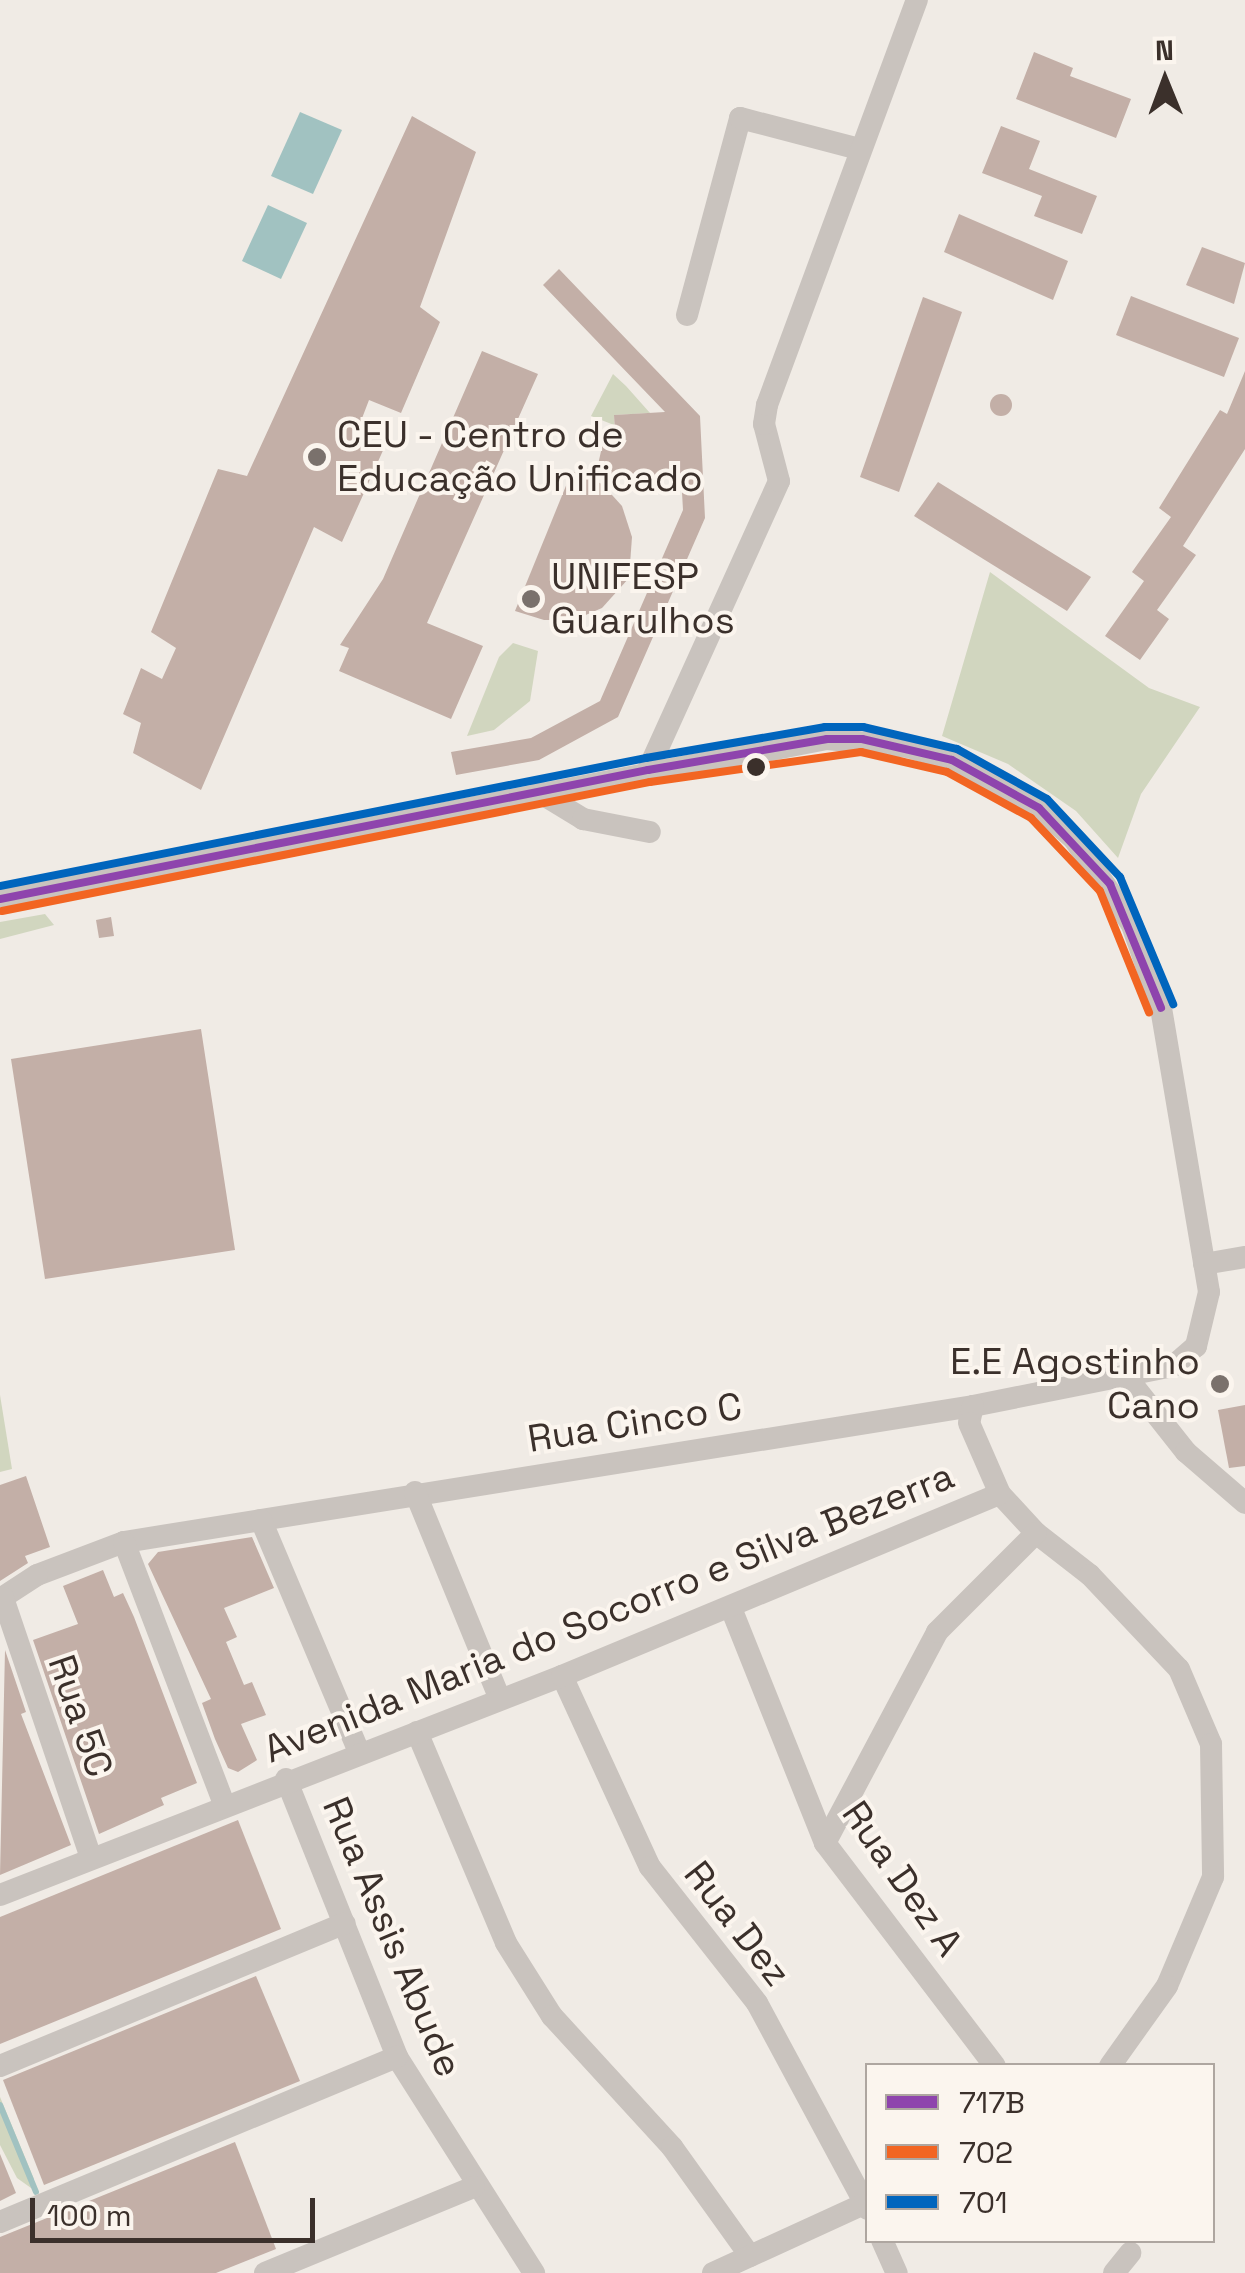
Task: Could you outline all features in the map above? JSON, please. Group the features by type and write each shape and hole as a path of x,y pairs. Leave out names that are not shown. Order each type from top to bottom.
{"street":[{"path":"648,770 780,482 764,424 767,405 859,149 918,0"},
{"path":"687,316 740,118 859,149"},
{"path":"0,899 300,852 539,792 828,739 862,739 952,760 1039,808 1110,884 1150,967 1204,1264 1245,1257"},
{"path":"539,792 583,819 650,832"},
{"name":"Rua Cinco C","path":"1,1598 37,1575 124,1542 415,1492 974,1406 1187,1359 1206,1316 1204,1264"},
{"path":"1125,1375 1186,1452 1245,1503"},
{"path":"974,1406 969,1423 1000,1494"},
{"path":"415,1492 500,1699"},
{"name":"Avenida Maria do Socorro e Silva Bezerra","path":"0,1895 286,1779 562,1676 1000,1494 1036,1533 1090,1574 1179,1669 1210,1744 1213,1877 1168,1986 1112,2063"},
{"path":"261,1520 360,1754"},
{"path":"825,1843 937,1632 1036,1533"},
{"path":"124,1542 224,1804"},
{"name":"Rua 5C","path":"1,1598 91,1858"},
{"name":"Rua Dez A","path":"731,1608 825,1843 993,2063"},
{"name":"Rua Dez","path":"562,1676 650,1868 757,2003 865,2200"},
{"path":"417,1732 524,1972 552,2016 672,2147 750,2256"},
{"name":"Rua Assis Abude","path":"286,1779 397,2057 474,2187 534,2273"},
{"path":"0,2066 345,1923"},
{"path":"0,2222 397,2057"},
{"path":"265,2273 474,2187"},
{"path":"713,2273 865,2205"},
{"path":"883,2243 897,2273"},
{"path":"1114,2273 1130,2253"}],"green space":[{"path":"613,374 650,413 614,415 614,425 591,416"},
{"path":"990,572 1149,688 1200,707 1141,794 1118,858 1076,811 1008,764 942,736"},
{"path":"513,643 538,651 530,701 494,730 467,736 499,657"},
{"path":"45,914 54,925 0,939 0,922"},
{"path":"0,1395 12,1469 0,1472"},
{"path":"0,2097 34,2179 31,2188 17,2178 0,2145"}],"water":[{"path":"300,112 342,130 313,194 271,176"},
{"path":"268,205 307,223 281,279 242,261"}],"building":[{"path":"1034,52 1073,68 1070,76 1131,99 1116,138 1016,99"},
{"name":"CEU - Centro de Educação Unificado","path":"412,116 476,152 420,307 440,322 401,413 369,400 356,434 385,446 342,542 314,527 201,790 133,753 141,723 123,714 141,668 162,679 176,648 151,632 218,469 247,476"},
{"path":"1001,126 1040,141 1029,169 1097,196 1082,234 1034,216 1042,196 982,173"},
{"path":"959,214 1068,261 1053,300 944,252"},
{"path":"1202,247 1245,263 1234,304 1186,285"},
{"path":"559,269 700,416 705,518 618,717 539,760 456,775 451,752 531,738 600,701 683,510 681,475 595,478 604,438 615,436 614,415 665,412 543,285"},
{"path":"1131,296 1239,338 1224,377 1116,335"},
{"path":"923,297 962,312 899,492 860,477"},
{"path":"482,351 538,374 427,623 483,646 451,719 339,671 349,648 340,645 383,579"},
{"path":"1245,371 1245,449 1183,546 1196,555 1157,610 1169,619 1140,660 1105,636 1144,581 1132,572 1171,517 1159,508 1220,410 1227,414"},
{"path":"997,394 1005,394 1012,405 1005,416 997,416 990,409 990,401"},
{"path":"572,471 602,484 622,506 632,537 629,578 602,608 574,620 544,620 515,611"},
{"path":"938,482 1091,577 1067,611 914,516"},
{"path":"111,917 114,936 99,938 96,920"},
{"path":"201,1029 235,1250 45,1279 11,1059"},
{"path":"1245,1405 1245,1466 1229,1468 1218,1410"},
{"path":"26,1476 50,1547 25,1556 28,1563 0,1581 0,1485"},
{"path":"252,1537 274,1588 224,1608 237,1637 226,1642 244,1685 252,1682 266,1715 241,1724 257,1760 238,1772 228,1768 215,1739 202,1703 211,1699 148,1564 158,1552"},
{"path":"103,1570 114,1597 123,1593 134,1617 197,1783 161,1798 164,1805 99,1834 33,1640 78,1624 63,1586"},
{"path":"5,1650 26,1712 21,1714 71,1845 0,1875"},
{"path":"238,1820 281,1929 0,2044 0,1917"},
{"path":"256,1976 300,2081 44,2185 3,2080"},
{"path":"235,2142 276,2249 216,2273 0,2273 0,2237"},
{"path":"0,2154 16,2193 0,2201"}],"waterway":[{"path":"0,2105 36,2192"}],"transit line":[{"name":"701","path":"0,886 646,758 825,727 863,727 957,749 1047,799 1120,877 1173,1004"},
{"name":"717B","path":"0,899 648,770 827,739 862,739 952,760 1039,808 1110,884 1161,1008"},
{"name":"702","path":"2,911 650,782 861,752 947,772 1031,818 1100,891 1149,1012"}],"place":[{"name":"CEU - Centro de Educação Unificado","path":"317,457"},
{"name":"UNIFESP Guarulhos","path":"531,599"},
{"name":"E.E Agostinho Cano","path":"1220,1384"}]}
